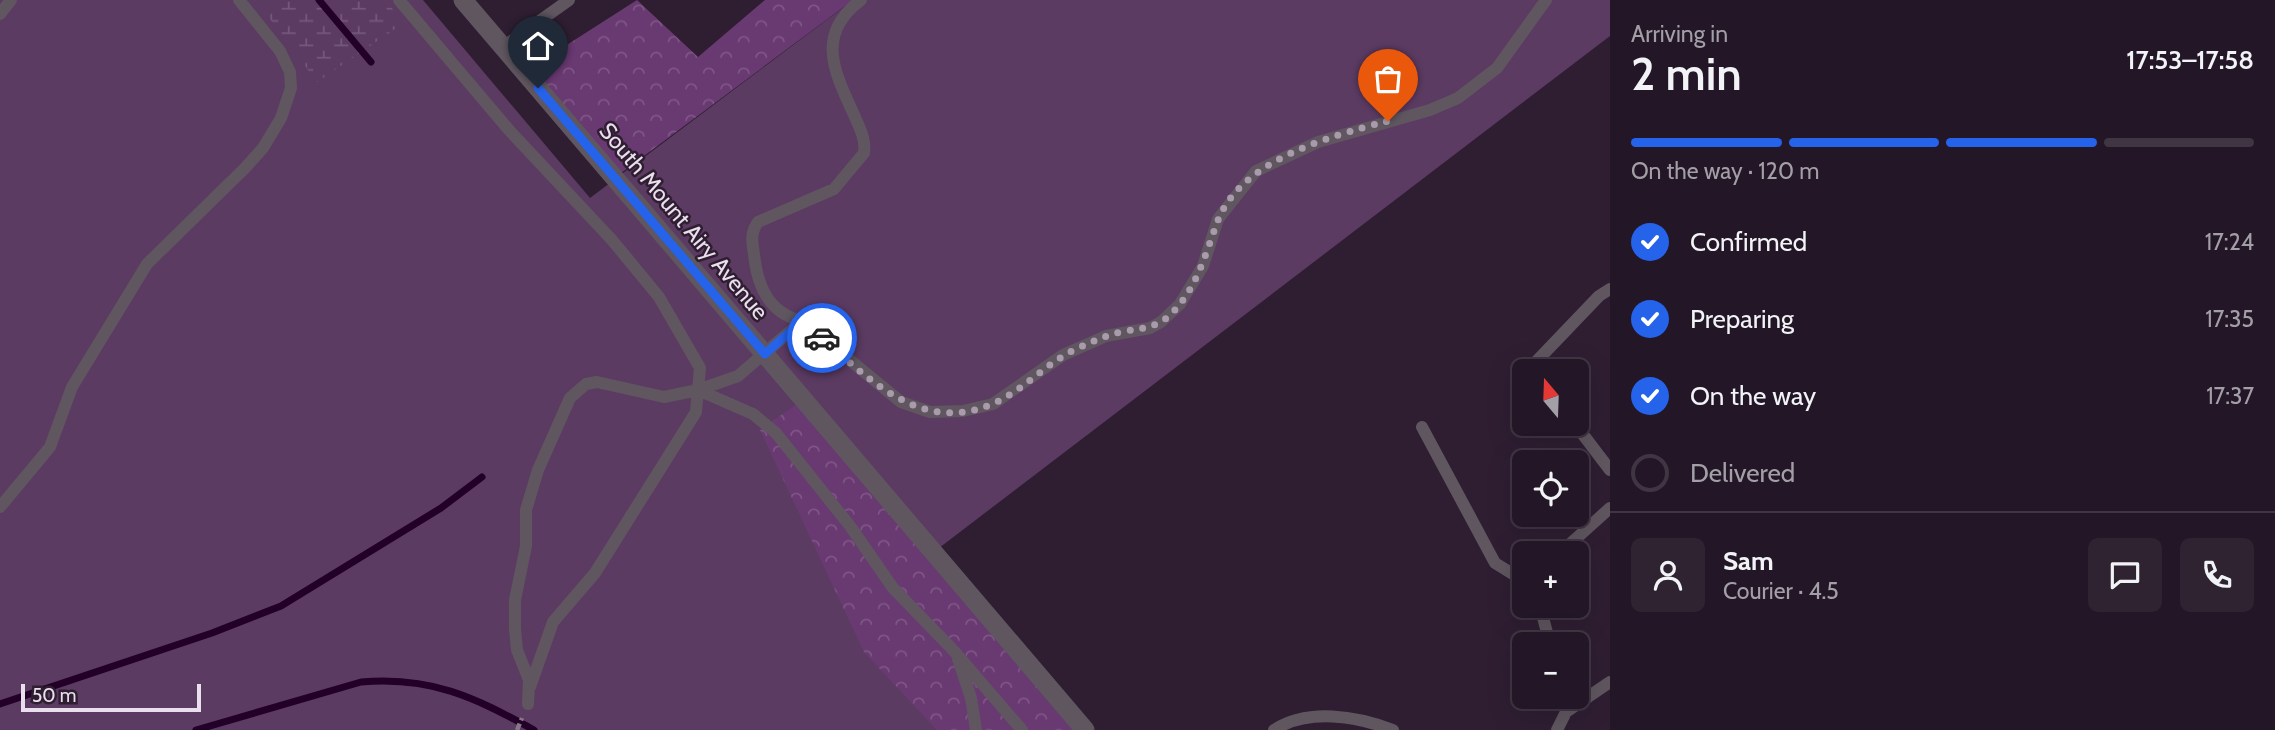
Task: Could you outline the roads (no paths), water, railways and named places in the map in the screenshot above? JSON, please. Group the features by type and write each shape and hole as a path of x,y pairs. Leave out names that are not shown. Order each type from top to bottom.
{"street":[{"name":"South Mount Airy Avenue","path":"463,0 1086,730"}],"lane":[{"path":"0,4 12,0"},
{"path":"0,14 12,0"},
{"path":"0,507 50,447 72,387 146,264 245,168 262,148 281,118 290,88 290,72 280,51 239,0"},
{"path":"399,0 509,130 612,240 659,297 700,368 696,412 594,573 553,622 530,687 528,704"},
{"path":"503,47 569,0"},
{"path":"860,0 845,11 838,22 831,47 833,62 862,134 864,153 834,189 764,219 752,231 756,279 761,290 786,315 802,321 901,402 930,412 963,411 993,404 1073,350 1107,336 1150,328 1161,322 1180,304 1203,266 1218,219 1256,171 1318,142 1430,110 1458,98 1497,68 1546,0"},
{"path":"1539,359 1599,296 1610,289"},
{"path":"530,687 517,650 515,629 515,600 526,546 526,510 538,470 570,398 586,384 597,382 664,397 698,390 738,376 802,321"},
{"path":"698,390 753,414 776,433 850,526 893,588 954,651 1022,730"},
{"path":"1422,427 1495,563 1512,574"},
{"path":"1584,436 1610,470"},
{"path":"1573,541 1610,508"},
{"path":"954,651 971,698 976,730"},
{"path":"1558,730 1566,712 1610,682"},
{"path":"1274,730 1289,720 1329,716 1369,721 1393,730"}],"waterway":[{"path":"319,0 371,62"},
{"path":"0,704 212,633 281,606 441,508 482,477"},
{"path":"196,730 361,682 386,681 409,682 451,691 534,730"}]}
